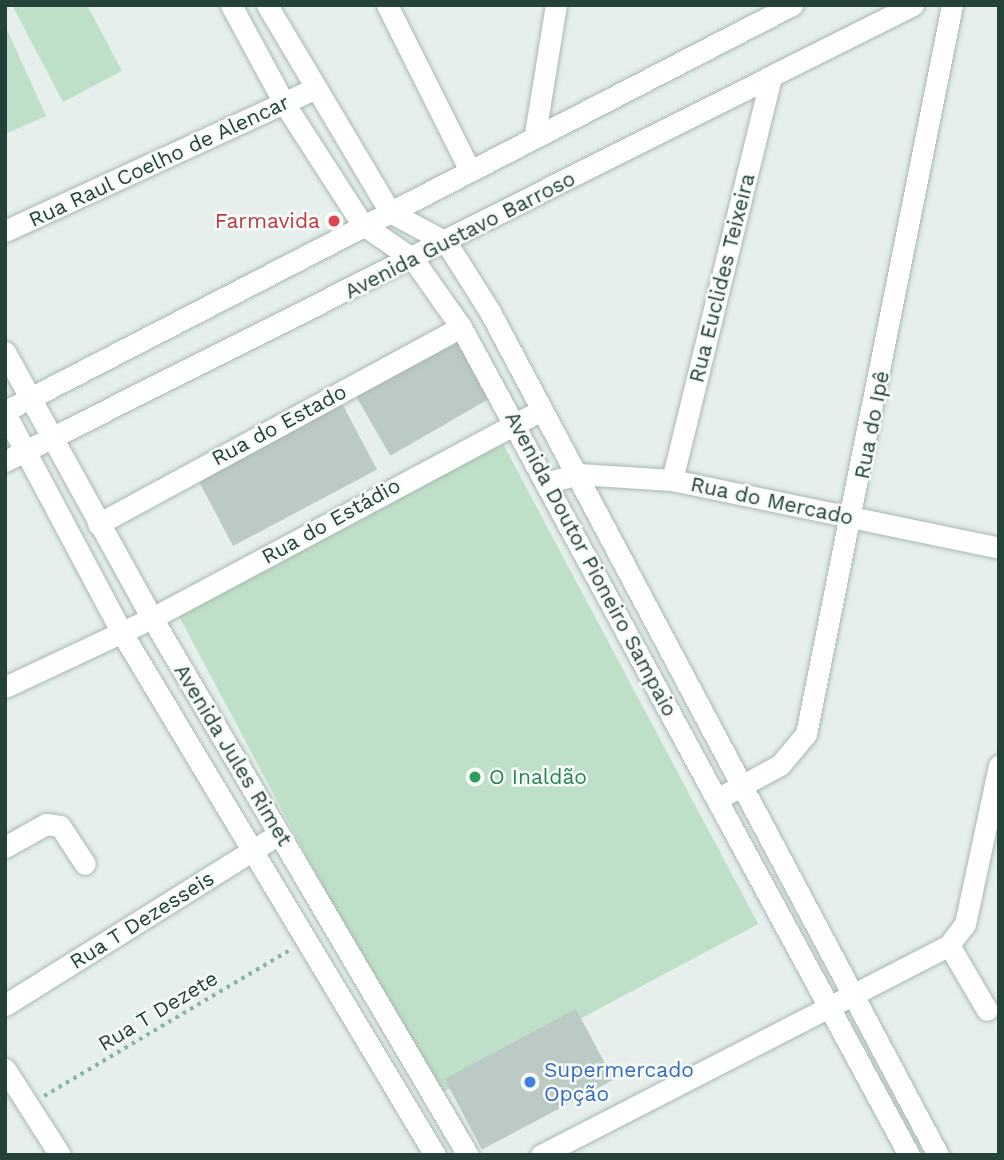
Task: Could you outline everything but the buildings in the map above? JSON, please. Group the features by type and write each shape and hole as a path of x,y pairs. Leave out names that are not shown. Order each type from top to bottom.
{"street":[{"name":"Avenida Doutor Pioneiro Sampaio","path":"231,5 284,103 362,224 413,259 461,327 514,420 545,483 909,1155"},
{"path":"267,5 312,90 390,212 446,242"},
{"path":"387,5 468,169"},
{"path":"535,134 556,5"},
{"path":"5,412 535,134 792,5"},
{"name":"Avenida Gustavo Barroso","path":"5,461 413,259 913,5"},
{"name":"Rua do Ipê","path":"718,799 780,765 806,734 854,519 952,5"},
{"name":"Rua Euclides Teixeira","path":"673,480 771,77"},
{"name":"Rua Raul Coelho de Alencar","path":"5,231 312,90"},
{"name":"Avenida Doutor Pioneiro Sampaio","path":"446,242 579,474 938,1155"},
{"name":"Rua do Estado","path":"98,524 461,327"},
{"name":"Avenida Jules Rimet","path":"5,352 152,618 468,1155"},
{"name":"Rua do Estádio","path":"5,687 152,618 514,420 541,410"},
{"name":"Avenida Jules Rimet","path":"5,412 122,633 304,942 435,1155"},
{"name":"Rua do Mercado","path":"545,483 579,474 673,480 999,548"},
{"path":"196,757 225,741"},
{"path":"541,1155 853,990 949,945 965,924 999,766"},
{"path":"5,848 46,824 60,826 85,864"},
{"name":"Rua T Dezesseis","path":"5,1005 279,834"},
{"path":"949,945 987,1010"},
{"path":"5,1069 60,1155"}],"path":[{"name":"Rua T Dezete","path":"28,1106 304,942"}],"green space":[{"path":"12,5 87,5 122,71 63,102"},
{"path":"5,25 46,116 5,134"},
{"name":"O Inaldão","path":"502,442 758,924 434,1096 178,614"}],"place":[{"name":"Farmavida","path":"334,221"},
{"name":"O Inaldão","path":"475,777"},
{"name":"Supermercado Opção","path":"530,1082"}]}
